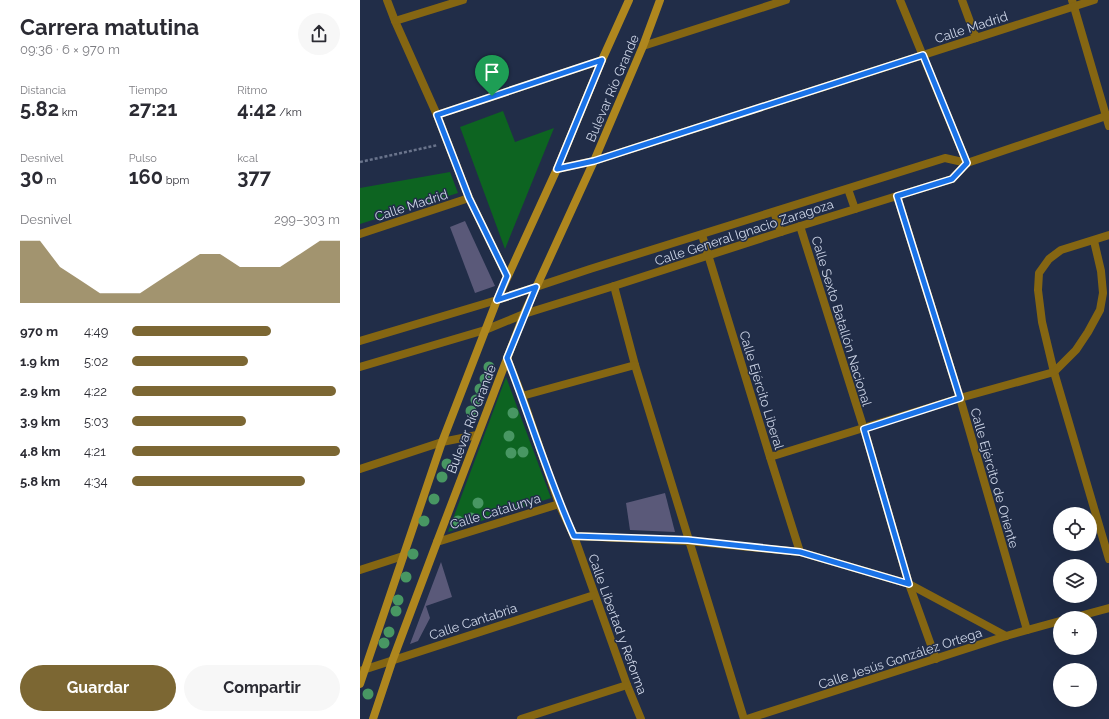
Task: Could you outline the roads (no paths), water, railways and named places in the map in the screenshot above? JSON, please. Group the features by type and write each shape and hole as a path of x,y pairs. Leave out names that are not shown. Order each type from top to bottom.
{"main road":[{"name":"Bulevar Río Grande","path":"360,684 363,670 442,442 485,330 507,276 557,169 602,60 629,0"},
{"name":"Bulevar Río Grande","path":"374,717 437,542 524,314 594,161 643,46 660,0"}],"street":[{"path":"387,0 437,115 469,198 507,276"},
{"path":"395,20 462,0"},
{"path":"643,46 786,0"},
{"path":"900,0 967,163"},
{"path":"962,0 976,38"},
{"name":"Calle Madrid","path":"557,169 594,161 976,38 1073,3 1094,0"},
{"path":"1073,3 1108,116 1109,126"},
{"path":"437,115 602,60"},
{"name":"Calle General Ignacio Zaragoza","path":"360,367 485,330 524,314 952,179 967,163 1108,116"},
{"name":"Calle General Ignacio Zaragoza","path":"360,341 497,300 945,158 967,163"},
{"path":"848,189 855,209"},
{"name":"Calle Ejército de Oriente","path":"897,196 960,398 1027,630"},
{"name":"Calle Madrid","path":"360,234 469,198"},
{"path":"774,212 781,232"},
{"name":"Calle Sexto Batallón Nacional","path":"800,226 864,429 909,584 936,659"},
{"name":"Calle Ejército Liberal","path":"702,235 800,552"},
{"path":"1109,235 1094,241 1061,250 1049,259 1039,273 1038,290 1044,328 1054,372 1109,559"},
{"path":"770,458 960,398 1054,372 1076,350 1100,310 1103,293 1101,271 1094,241"},
{"path":"614,286 635,365 744,719"},
{"name":"Calle Libertad y Reforma","path":"507,358 522,396 559,504 574,536 627,685 641,719"},
{"path":"522,396 635,365"},
{"path":"360,469 442,442 477,435"},
{"name":"Calle Catalunya","path":"437,542 559,504"},
{"path":"574,536 688,540 800,552 909,584 1006,636"},
{"path":"360,570 403,556"},
{"name":"Calle Cantabria","path":"363,670 594,594"},
{"path":"1097,611 1109,608"},
{"name":"Calle Jesús González Ortega","path":"747,719 1006,636 1053,623"},
{"path":"521,719 627,685"}]}
